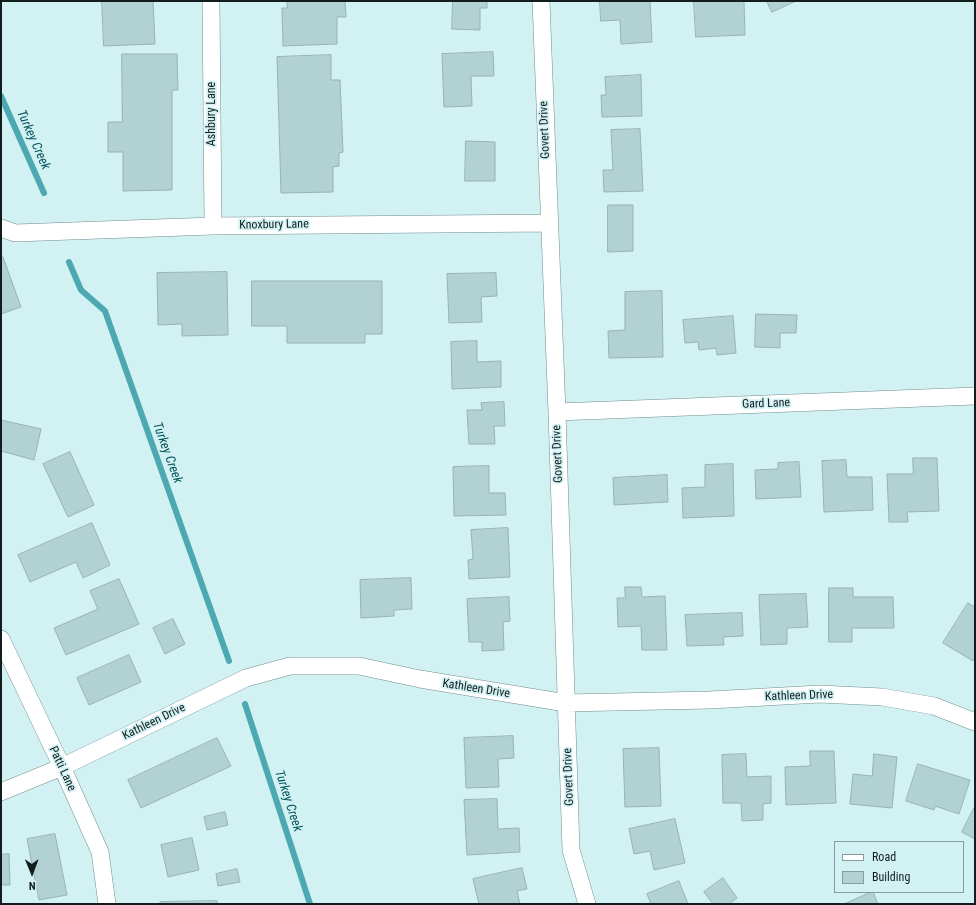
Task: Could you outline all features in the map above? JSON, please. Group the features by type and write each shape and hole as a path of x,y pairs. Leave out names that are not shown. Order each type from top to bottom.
{"street":[{"name":"Ashbury Lane","path":"211,1 213,226"},
{"name":"Govert Drive","path":"541,1 557,412 571,850 587,904"},
{"name":"Knoxbury Lane","path":"1,228 16,233 213,226 549,223"},
{"name":"Gard Lane","path":"557,412 975,396"},
{"name":"Patti Lane","path":"1,639 62,767 100,852 107,904"},
{"name":"Kathleen Drive","path":"1,792 62,767 246,678 290,666 359,666 420,679 566,703 710,700 820,694 882,697 934,706 975,722"}],"building":[{"path":"102,1 153,1 155,44 104,46"},
{"path":"287,1 345,1 346,17 337,17 337,44 283,46 282,8 287,8"},
{"path":"453,1 487,1 487,8 480,8 480,30 452,29"},
{"path":"600,1 650,1 652,42 621,44 620,20 601,21"},
{"path":"694,1 744,1 745,35 696,37"},
{"path":"767,1 796,1 772,12"},
{"path":"493,52 494,76 471,76 472,106 444,107 442,54"},
{"path":"122,54 177,54 178,90 172,90 172,190 123,191 123,152 108,152 108,122 122,122"},
{"path":"331,55 331,80 340,80 343,152 339,153 339,166 333,167 333,192 281,193 277,57"},
{"path":"641,75 642,116 602,117 601,95 606,95 605,77"},
{"path":"640,129 643,191 604,192 603,170 613,170 611,130"},
{"path":"466,141 495,142 495,181 465,181"},
{"path":"608,205 633,205 633,251 608,252"},
{"path":"1,257 3,257 21,307 1,314"},
{"path":"227,272 228,335 182,336 182,324 158,325 157,273"},
{"path":"496,273 497,296 481,297 482,322 449,323 447,274"},
{"path":"252,281 382,281 382,334 365,334 365,343 287,343 287,326 252,326"},
{"path":"662,291 663,357 609,358 608,331 625,330 625,292"},
{"path":"756,314 797,315 796,333 780,333 780,348 755,347"},
{"path":"733,316 736,353 717,355 716,348 699,350 698,342 685,343 683,320"},
{"path":"477,341 477,362 501,361 501,387 452,389 451,342"},
{"path":"504,402 505,426 494,426 495,444 469,444 467,410 482,410 481,403"},
{"path":"1,420 41,429 34,460 1,451"},
{"path":"70,452 94,505 68,517 43,464"},
{"path":"913,458 937,458 939,511 907,512 908,522 889,522 887,474 913,474"},
{"path":"846,460 847,477 872,477 873,510 824,512 822,461"},
{"path":"799,462 801,497 756,499 755,470 778,469 778,463"},
{"path":"733,464 734,516 683,518 682,488 705,487 705,465"},
{"path":"489,466 489,493 505,493 506,515 454,516 453,467"},
{"path":"667,475 668,502 614,505 613,478"},
{"path":"92,523 110,565 83,578 76,562 30,582 18,555"},
{"path":"508,528 510,577 469,579 468,560 473,559 471,530"},
{"path":"411,578 412,609 394,610 394,616 361,618 360,580"},
{"path":"119,579 139,624 66,655 54,628 98,609 90,591"},
{"path":"625,587 641,587 642,597 665,596 667,650 642,650 641,626 618,627 617,598 625,598"},
{"path":"829,588 853,588 853,597 893,597 894,628 852,628 852,642 829,642"},
{"path":"806,594 808,627 787,628 787,644 761,645 759,595"},
{"path":"509,597 510,621 503,622 504,650 482,651 482,642 469,642 467,599"},
{"path":"968,603 975,607 975,657 973,661 943,643"},
{"path":"742,613 743,636 723,637 724,645 687,646 685,615"},
{"path":"173,619 185,644 165,654 153,628"},
{"path":"129,655 141,682 89,705 77,678"},
{"path":"513,736 514,758 498,759 499,787 466,788 464,738"},
{"path":"217,738 231,766 141,808 128,780"},
{"path":"659,748 661,806 625,807 623,749"},
{"path":"810,751 834,751 836,803 786,805 785,767 810,766"},
{"path":"746,754 747,777 771,776 771,803 763,804 763,820 742,821 741,803 723,803 722,755"},
{"path":"874,754 897,757 892,808 850,804 853,774 872,776"},
{"path":"918,764 970,780 959,814 935,806 934,810 906,801"},
{"path":"497,799 498,829 519,828 520,852 467,855 464,800"},
{"path":"975,806 975,839 962,832"},
{"path":"225,812 228,825 207,830 204,817"},
{"path":"675,819 685,863 654,870 650,851 634,854 629,829"},
{"path":"55,834 67,895 39,900 27,839"},
{"path":"192,838 199,870 168,877 161,845"},
{"path":"9,854 10,885 1,885 1,855"},
{"path":"522,868 527,889 517,891 520,904 479,904 473,879"},
{"path":"237,869 240,882 218,886 216,874"},
{"path":"723,878 737,898 729,904 713,904 704,892"},
{"path":"679,881 688,904 651,904 647,894"},
{"path":"869,893 873,893 878,904 844,904"},
{"path":"217,901 217,904 160,904 160,902"}],"waterway":[{"name":"Turkey Creek","path":"1,96 44,193"},
{"name":"Turkey Creek","path":"69,262 81,290 105,311 229,661"},
{"name":"Turkey Creek","path":"245,704 310,904"}]}
